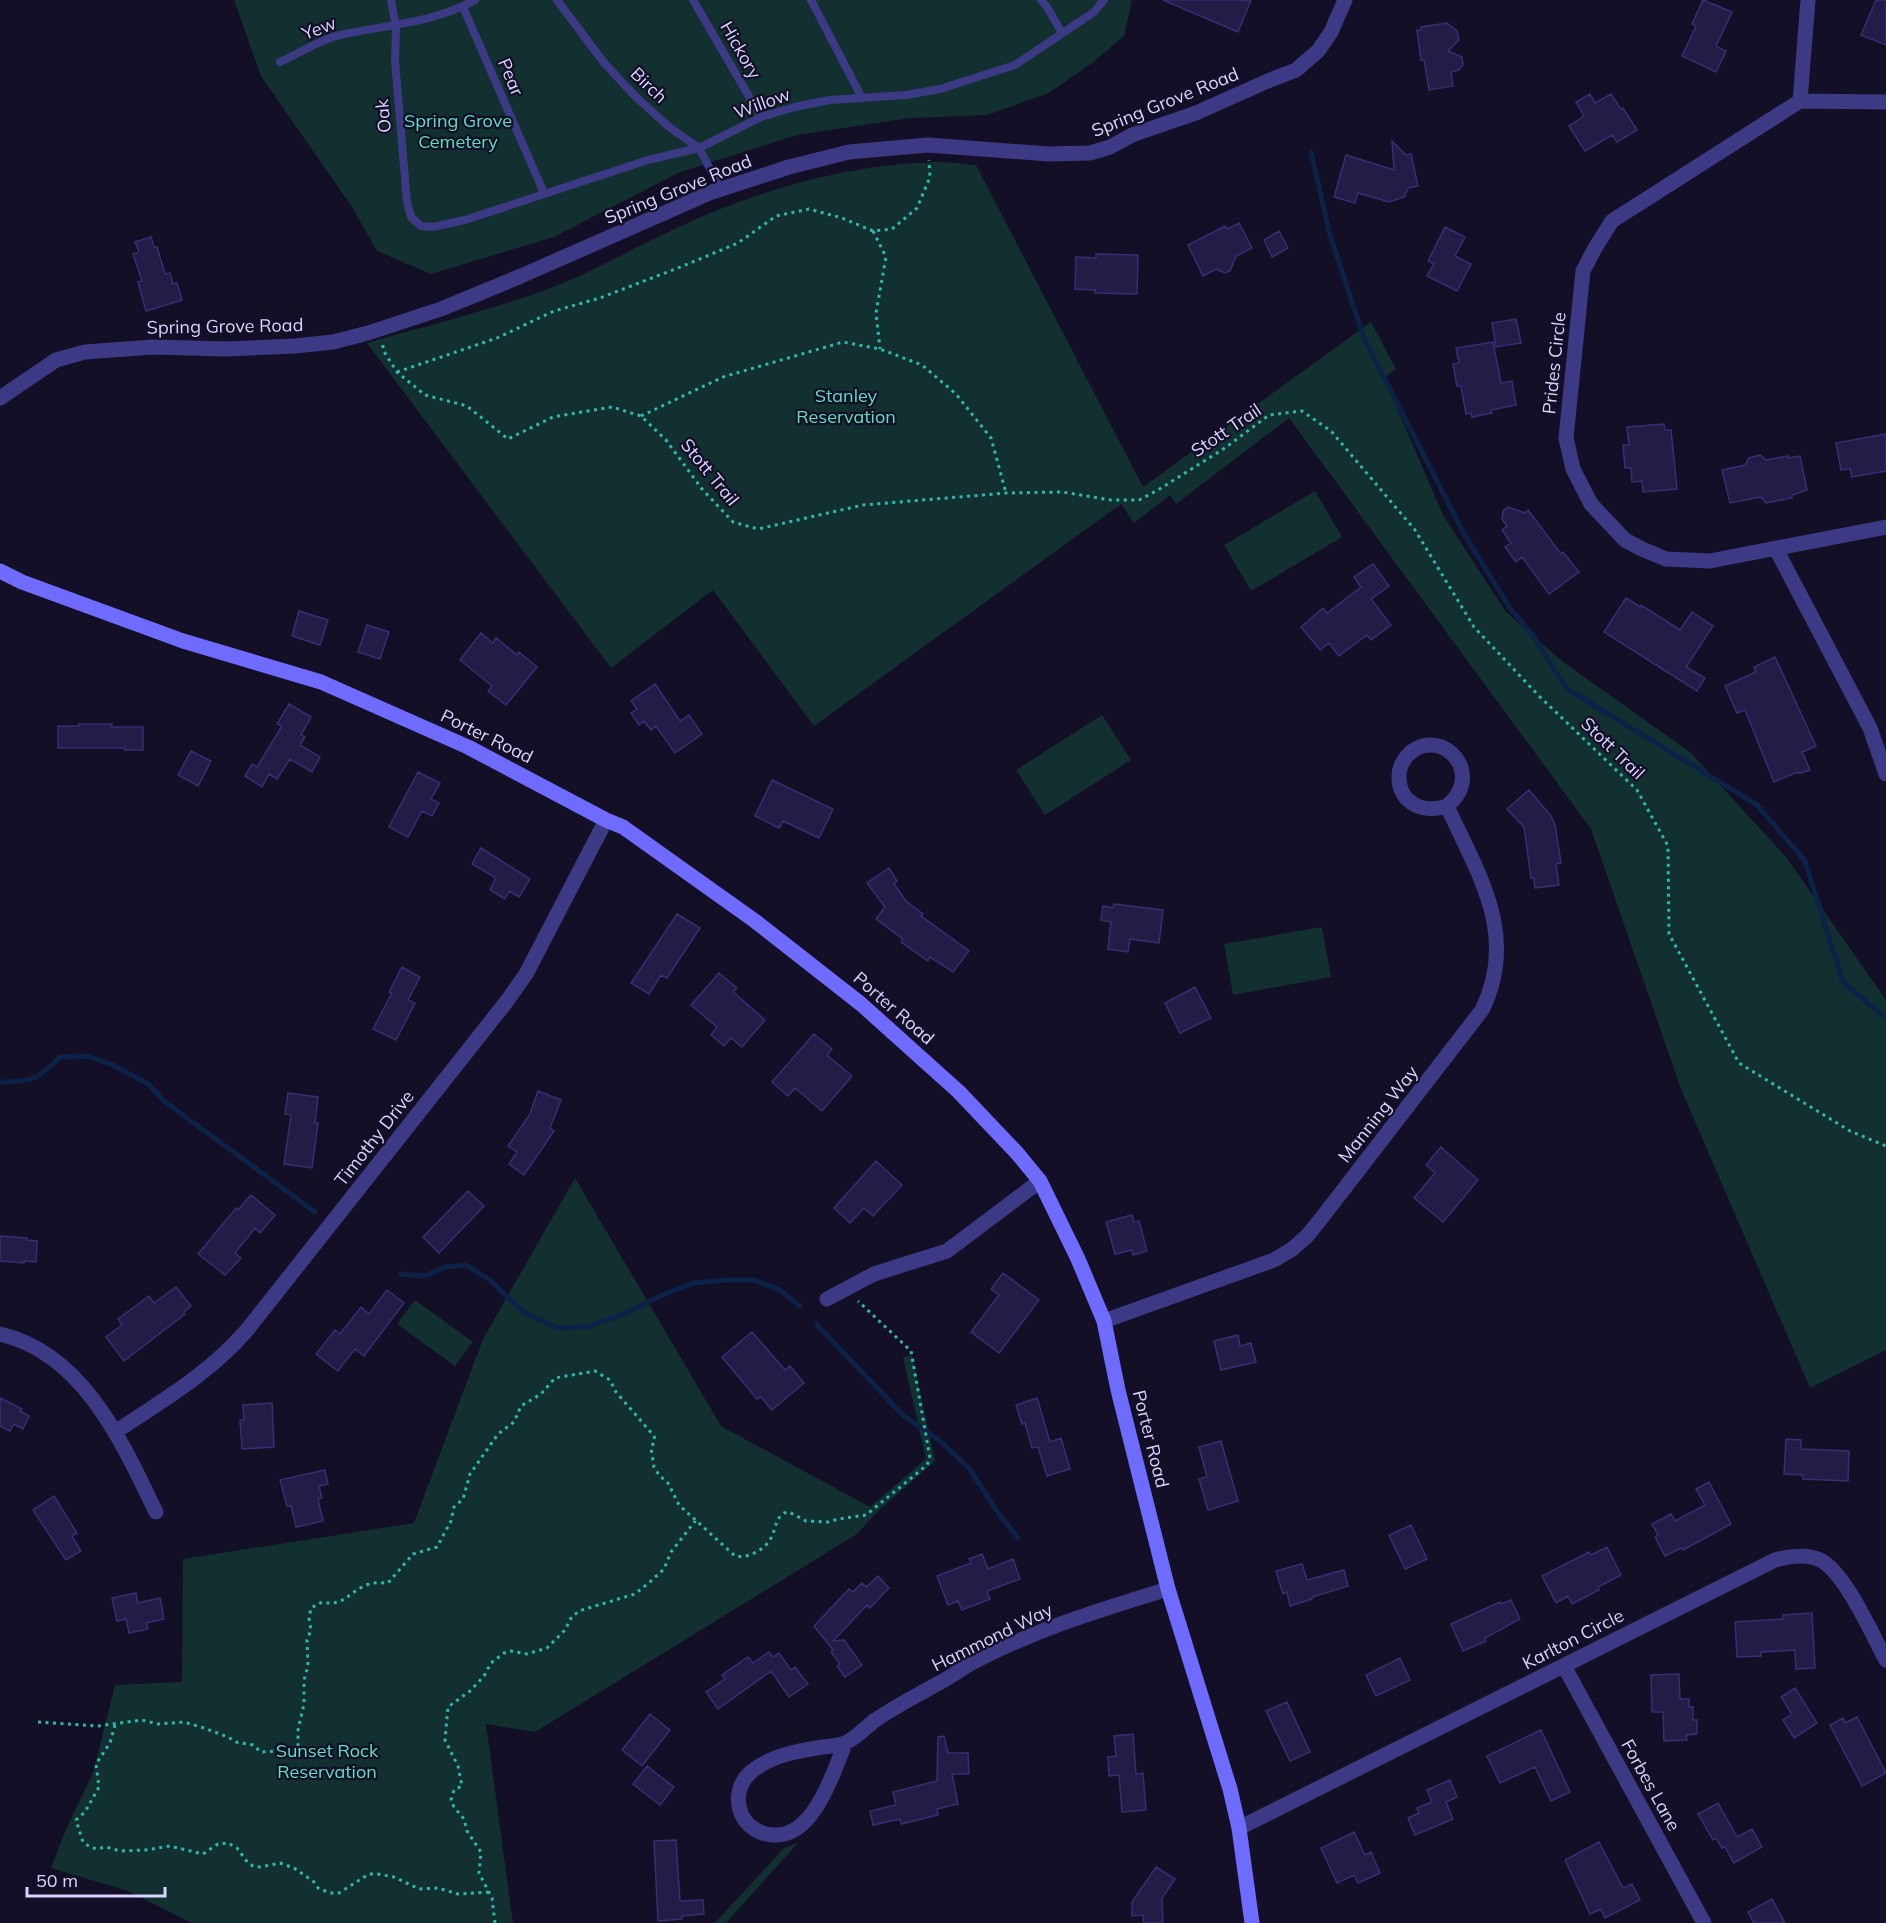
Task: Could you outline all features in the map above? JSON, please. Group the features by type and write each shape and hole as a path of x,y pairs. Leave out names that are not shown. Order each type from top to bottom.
{"street":[{"name":"Spring Grove Road","path":"0,398 56,360 85,352 153,347 226,349 295,346 333,342 384,329 441,309 521,276 720,190 789,167 849,152 928,144 1048,154 1090,153 1110,147 1132,135 1196,113 1296,70 1318,51 1331,32 1345,0"},
{"path":"1808,0 1800,100 1886,102"},
{"name":"Prides Circle","path":"1800,100 1612,222 1583,271 1566,438 1573,469 1591,504 1625,540 1666,559 1710,561 1886,527"},
{"path":"1776,549 1870,728 1886,774"},
{"name":"Porter Road","path":"0,571 22,582 183,641 321,682 468,747 623,827 755,921 861,1004 959,1092 1017,1153 1040,1181 1078,1259 1104,1321 1118,1390 1168,1589 1230,1789 1239,1828 1252,1923"},
{"path":"1425,746 1447,749 1461,767 1463,778 1461,789 1456,798 1447,806 1427,810 1409,802 1403,794 1399,784 1401,764 1415,749 1425,746"},
{"name":"Manning Way","path":"1104,1321 1255,1269 1291,1250 1320,1220 1482,1010 1495,977 1496,930 1488,897 1447,806"},
{"name":"Timothy Drive","path":"115,1432 204,1373 247,1330 507,1001 526,974 606,820"},
{"path":"827,1299 874,1274 947,1251 1040,1181"},
{"path":"0,1334 36,1347 63,1367 88,1392 115,1432 156,1512"},
{"name":"Karlton Circle","path":"1239,1828 1765,1564 1787,1557 1799,1556 1821,1561 1838,1575 1886,1660"},
{"name":"Hammond Way","path":"845,1744 823,1796 811,1814 796,1828 785,1834 773,1835 755,1830 746,1822 740,1811 738,1799 743,1781 751,1772 772,1759 845,1744 893,1709 988,1656 1077,1618 1168,1589"},
{"name":"Forbes Lane","path":"1564,1666 1704,1923"}],"lane":[{"name":"Oak","path":"391,0 396,27 395,61 407,202 411,217 421,226"},
{"name":"Yew","path":"280,62 337,36 396,27 463,7 475,0"},
{"name":"Birch","path":"557,0 605,64 636,97 669,127 699,148 720,190"},
{"name":"Hickory","path":"693,0 761,117"},
{"path":"811,0 862,98"},
{"path":"1041,0 1062,33"},
{"name":"Willow","path":"421,226 432,227 465,220 648,160 699,148 761,117 795,107 830,100 906,95 976,79 1015,65 1094,12 1104,0"},
{"name":"Pear","path":"463,7 544,194"}],"path":[{"path":"397,372 497,338 554,311 600,298 683,266 738,243 776,216 809,209 842,218 873,231 892,229 917,208 930,177 928,144"},
{"path":"873,231 886,257 876,313 880,349"},
{"name":"Stott Trail","path":"384,329 383,350 397,372 425,395 467,406 508,439 553,417 612,407 641,416 666,440 702,489 733,522 758,530 863,505 1006,493 1062,492 1112,500 1139,500 1224,448 1269,415 1302,411 1331,430 1415,530 1474,627 1538,695 1637,790 1668,846 1669,934 1738,1063 1850,1131 1886,1146"},
{"path":"641,416 723,377 843,342 880,349 922,365 956,394 991,438 1006,493"},
{"path":"38,1722 98,1726 142,1720 158,1724 184,1722 236,1742 253,1745 261,1752 298,1748 298,1730 304,1704 304,1680 308,1666 311,1608 322,1602 334,1604 343,1601 351,1593 370,1583 388,1583 413,1554 436,1547 451,1521 454,1507 463,1499 470,1474 498,1434 514,1422 521,1406 541,1394 555,1378 595,1371 610,1380 616,1392 651,1431 655,1440 651,1448 654,1467 668,1483 679,1505 735,1556 747,1556 768,1544 776,1523 784,1513 789,1512 806,1521 829,1522 866,1515 927,1465 930,1458 910,1350 860,1303 849,1287"},
{"path":"495,1923 492,1898 479,1873 481,1852 451,1800 454,1790 462,1786 458,1766 445,1740 448,1707 470,1691 484,1676 491,1663 504,1653 527,1654 547,1648 565,1630 572,1616 582,1610 635,1593 651,1581 664,1569 671,1552 696,1520"},
{"path":"115,1725 110,1743 96,1766 99,1787 85,1812 76,1820 83,1842 90,1847 97,1849 106,1847 120,1851 170,1846 203,1854 218,1844 228,1843 237,1848 253,1866 280,1863 294,1868 314,1882 318,1888 330,1893 339,1893 369,1874 394,1877 419,1889 438,1888 458,1894 488,1892"}],"green space":[{"name":"Spring Grove Cemetery","path":"234,0 1132,0 1124,36 1092,63 1049,93 987,115 910,118 797,135 678,173 554,237 431,274 377,251 352,207 261,76"},
{"name":"Stanley Reservation","path":"943,162 976,165 1143,487 1371,322 1396,369 1384,378 1443,515 1506,612 1563,662 1690,752 1786,857 1886,1000 1886,1350 1810,1388 1681,1089 1591,829 1289,418 1176,504 1170,495 1134,523 1121,504 814,726 713,590 611,668 367,343 484,310 553,287 727,206 797,183 870,168"},
{"path":"1315,491 1342,537 1251,591 1224,545"},
{"path":"1102,715 1131,760 1045,815 1016,770"},
{"path":"1322,927 1331,977 1233,995 1224,944"},
{"name":"Sunset Rock Reservation","path":"575,1178 721,1426 870,1507 926,1459 903,1357 912,1355 935,1461 877,1512 857,1534 535,1732 486,1724 513,1923 192,1923 128,1891 51,1868 67,1827 93,1773 115,1685 182,1682 183,1559 414,1523 483,1339"},
{"path":"415,1300 473,1342 455,1366 397,1324"},
{"path":"798,1843 726,1923 715,1923 784,1848"}],"building":[{"path":"1163,0 1251,0 1238,32"},
{"path":"1703,0 1732,12 1716,46 1726,51 1716,72 1682,56 1696,26 1692,24"},
{"path":"1876,0 1886,0 1886,45 1861,35"},
{"path":"1447,23 1457,31 1459,40 1448,51 1462,57 1463,65 1459,70 1451,72 1453,86 1429,90 1424,60 1421,60 1417,30 1421,30 1421,27"},
{"path":"1590,94 1595,103 1611,94 1637,130 1617,142 1612,135 1585,151 1569,126 1584,116 1576,102"},
{"path":"1392,141 1406,155 1411,154 1418,186 1408,188 1404,197 1389,202 1358,193 1355,203 1334,197 1346,155 1394,170"},
{"path":"1239,223 1252,248 1236,256 1230,271 1225,273 1216,269 1203,276 1188,245 1225,226 1227,229"},
{"path":"1445,227 1465,237 1455,256 1471,264 1457,291 1427,276 1434,264 1428,261"},
{"path":"1279,231 1288,248 1272,257 1264,240"},
{"path":"151,237 154,247 157,247 165,274 170,273 173,284 177,283 182,300 146,311 138,282 142,281 133,254 139,252 135,242"},
{"path":"1096,254 1138,255 1137,294 1095,293 1095,290 1075,289 1076,257 1096,258"},
{"path":"1516,319 1521,343 1496,347 1492,323"},
{"path":"1493,342 1501,383 1512,381 1516,405 1472,417 1471,413 1466,414 1461,386 1457,386 1453,364 1459,363 1456,348"},
{"path":"1664,424 1665,430 1671,430 1677,489 1643,492 1642,481 1632,482 1631,468 1625,468 1623,445 1629,445 1627,427"},
{"path":"1886,434 1886,471 1852,477 1850,469 1841,470 1836,443"},
{"path":"1760,455 1766,460 1800,456 1807,490 1792,495 1792,498 1766,503 1761,497 1730,503 1722,470 1745,465 1749,458"},
{"path":"1508,507 1525,513 1528,510 1561,554 1563,552 1579,572 1549,594 1522,557 1516,562 1505,547 1511,543 1502,530 1507,526 1502,519 1503,511"},
{"path":"1373,564 1389,586 1371,599 1391,625 1371,640 1367,635 1339,656 1329,643 1320,650 1301,627 1323,608 1327,613 1361,587 1354,577"},
{"path":"1626,598 1680,630 1692,612 1713,626 1686,667 1705,678 1697,691 1604,632"},
{"path":"299,611 328,620 320,645 292,636"},
{"path":"367,625 389,632 380,659 358,652"},
{"path":"481,633 493,643 496,638 517,655 519,652 537,667 506,705 488,691 492,686 460,660"},
{"path":"1775,657 1816,746 1802,752 1810,770 1795,773 1774,782 1745,710 1737,713 1725,686 1756,672 1754,667"},
{"path":"655,684 680,721 689,715 702,734 675,753 656,726 651,730 644,721 639,725 631,713 637,709 631,701"},
{"path":"289,704 311,717 301,735 305,737 300,745 320,757 312,772 290,759 277,779 269,774 262,787 245,776 252,764 257,767 282,726 277,724"},
{"path":"79,724 143,727 143,750 58,748 58,726 79,726"},
{"path":"191,751 211,761 198,786 178,775"},
{"path":"418,772 440,783 431,799 439,803 432,816 422,811 408,837 389,827"},
{"path":"772,780 833,809 819,838 783,821 779,828 755,816"},
{"path":"1529,790 1551,816 1555,825 1561,863 1556,864 1559,885 1535,888 1534,878 1531,878 1524,827 1507,809"},
{"path":"481,848 530,879 519,897 509,891 505,899 490,890 496,878 472,864"},
{"path":"889,868 897,881 894,884 906,901 923,914 921,916 969,951 953,972 930,957 928,961 901,942 903,939 876,919 885,907 867,883"},
{"path":"1114,904 1163,910 1159,943 1130,939 1128,952 1108,949 1111,922 1101,920 1103,906 1113,908"},
{"path":"677,914 700,928 667,978 661,975 649,994 631,983"},
{"path":"402,967 420,977 408,1000 415,1003 396,1040 373,1029 392,993 389,992"},
{"path":"719,973 737,988 733,992 765,1020 742,1047 731,1038 724,1046 711,1035 717,1027 691,1005"},
{"path":"1195,987 1211,1018 1180,1033 1165,1003"},
{"path":"814,1034 832,1049 827,1055 852,1076 822,1111 795,1088 788,1096 772,1082"},
{"path":"538,1091 561,1100 550,1128 554,1131 524,1175 509,1164 517,1152 508,1146 530,1114"},
{"path":"288,1093 318,1097 315,1123 318,1123 312,1168 284,1164 291,1115 285,1114"},
{"path":"1441,1147 1478,1180 1443,1222 1414,1198 1435,1173 1426,1165"},
{"path":"876,1161 902,1185 873,1216 864,1208 850,1223 834,1208"},
{"path":"468,1191 484,1206 439,1253 423,1237"},
{"path":"251,1195 275,1215 260,1233 255,1228 235,1253 241,1258 225,1275 198,1254 236,1208 238,1210"},
{"path":"1132,1215 1134,1222 1139,1221 1147,1251 1133,1255 1132,1250 1115,1254 1106,1222"},
{"path":"0,1236 37,1241 36,1262 0,1261"},
{"path":"1003,1273 1039,1300 999,1353 971,1332 999,1295 991,1289"},
{"path":"176,1287 191,1306 184,1312 185,1314 124,1361 106,1337 122,1325 118,1319 149,1296 154,1303"},
{"path":"387,1290 404,1303 364,1356 355,1349 338,1371 316,1354 335,1330 340,1334 361,1307 369,1314"},
{"path":"752,1332 785,1370 790,1366 804,1383 772,1410 761,1397 757,1399 722,1357"},
{"path":"1238,1335 1240,1346 1251,1343 1256,1362 1221,1370 1214,1341"},
{"path":"0,1398 22,1409 20,1411 29,1416 23,1429 14,1424 10,1431 0,1426"},
{"path":"1037,1398 1050,1442 1061,1438 1070,1469 1047,1476 1038,1447 1032,1448 1025,1423 1022,1424 1016,1405"},
{"path":"272,1403 274,1447 242,1449 240,1420 244,1420 243,1405"},
{"path":"1786,1439 1801,1440 1801,1449 1849,1451 1848,1481 1803,1479 1803,1475 1784,1474"},
{"path":"1221,1441 1238,1501 1208,1510 1199,1479 1207,1477 1199,1447"},
{"path":"325,1470 328,1484 319,1486 322,1498 318,1499 323,1521 296,1527 291,1506 287,1506 280,1480"},
{"path":"1709,1482 1731,1524 1683,1550 1681,1548 1665,1556 1655,1537 1658,1535 1652,1524 1671,1514 1675,1521 1705,1505 1696,1489"},
{"path":"54,1496 77,1533 72,1536 81,1551 66,1560 33,1510"},
{"path":"1411,1525 1427,1559 1405,1569 1389,1535"},
{"path":"1607,1547 1621,1575 1572,1604 1568,1596 1556,1603 1542,1576 1589,1552 1591,1555"},
{"path":"982,1554 988,1569 1013,1559 1020,1579 987,1591 990,1599 962,1610 958,1601 948,1605 937,1576 971,1563 969,1559"},
{"path":"1302,1564 1307,1580 1344,1570 1348,1586 1290,1606 1287,1592 1283,1594 1276,1571"},
{"path":"878,1576 889,1588 870,1608 867,1605 833,1641 844,1640 862,1665 845,1677 837,1666 840,1664 831,1652 833,1650 814,1626 849,1589 853,1592 862,1583 866,1587"},
{"path":"136,1593 138,1603 160,1598 164,1619 146,1623 148,1629 129,1633 126,1619 117,1621 112,1598"},
{"path":"1511,1600 1520,1619 1485,1638 1486,1641 1463,1651 1451,1624 1500,1602 1501,1604"},
{"path":"1812,1613 1815,1668 1796,1669 1795,1650 1761,1652 1761,1656 1737,1657 1735,1622 1783,1619 1783,1615"},
{"path":"769,1652 773,1657 779,1653 791,1670 795,1667 808,1684 789,1697 771,1671 718,1709 706,1692 725,1679 722,1675 748,1657 753,1663"},
{"path":"1400,1658 1410,1680 1376,1696 1366,1675"},
{"path":"1679,1674 1680,1699 1689,1699 1689,1707 1693,1707 1693,1720 1697,1720 1697,1734 1686,1735 1687,1740 1664,1741 1663,1712 1652,1712 1651,1675"},
{"path":"1795,1688 1817,1723 1794,1738 1783,1720 1792,1714 1781,1697"},
{"path":"1287,1702 1310,1752 1290,1761 1266,1711"},
{"path":"650,1714 670,1730 642,1766 622,1750"},
{"path":"1857,1717 1886,1773 1862,1786 1830,1725 1843,1718 1845,1723"},
{"path":"1541,1730 1570,1792 1551,1801 1535,1767 1500,1783 1487,1756"},
{"path":"1133,1734 1136,1774 1143,1773 1146,1810 1122,1812 1119,1775 1109,1776 1108,1757 1116,1756 1114,1736"},
{"path":"944,1736 948,1753 968,1753 969,1774 952,1774 958,1804 937,1809 938,1815 901,1824 900,1819 873,1825 870,1811 896,1805 893,1792 937,1781 938,1737"},
{"path":"647,1766 674,1787 660,1805 633,1784"},
{"path":"1450,1780 1457,1797 1446,1802 1453,1819 1415,1835 1408,1818 1419,1813 1417,1808 1432,1802 1427,1790"},
{"path":"1718,1803 1737,1837 1752,1829 1762,1847 1734,1863 1725,1847 1722,1848 1716,1838 1713,1840 1698,1814"},
{"path":"1354,1832 1365,1855 1371,1852 1380,1873 1358,1883 1354,1875 1337,1883 1321,1848"},
{"path":"676,1840 680,1901 703,1900 704,1914 658,1921 654,1841"},
{"path":"1599,1842 1623,1888 1632,1884 1640,1900 1605,1918 1601,1909 1590,1914 1565,1860"},
{"path":"1156,1867 1175,1879 1162,1898 1163,1923 1143,1923 1143,1915 1132,1916 1132,1902"},
{"path":"1772,1899 1785,1923 1754,1923 1748,1912"}],"waterway":[{"path":"1311,152 1330,235 1364,338 1464,534 1510,608 1534,637 1566,688 1757,805 1805,861 1843,982 1886,1018"},
{"path":"0,1082 34,1078 60,1057 87,1056 113,1065 148,1084 164,1101 315,1212"},
{"path":"401,1274 425,1276 445,1267 466,1265 491,1281 523,1312 558,1328 586,1327 624,1314 693,1283 725,1280 754,1280 780,1290 800,1306"},
{"path":"817,1325 902,1414 941,1442 968,1467 1001,1517 1018,1538"}]}
